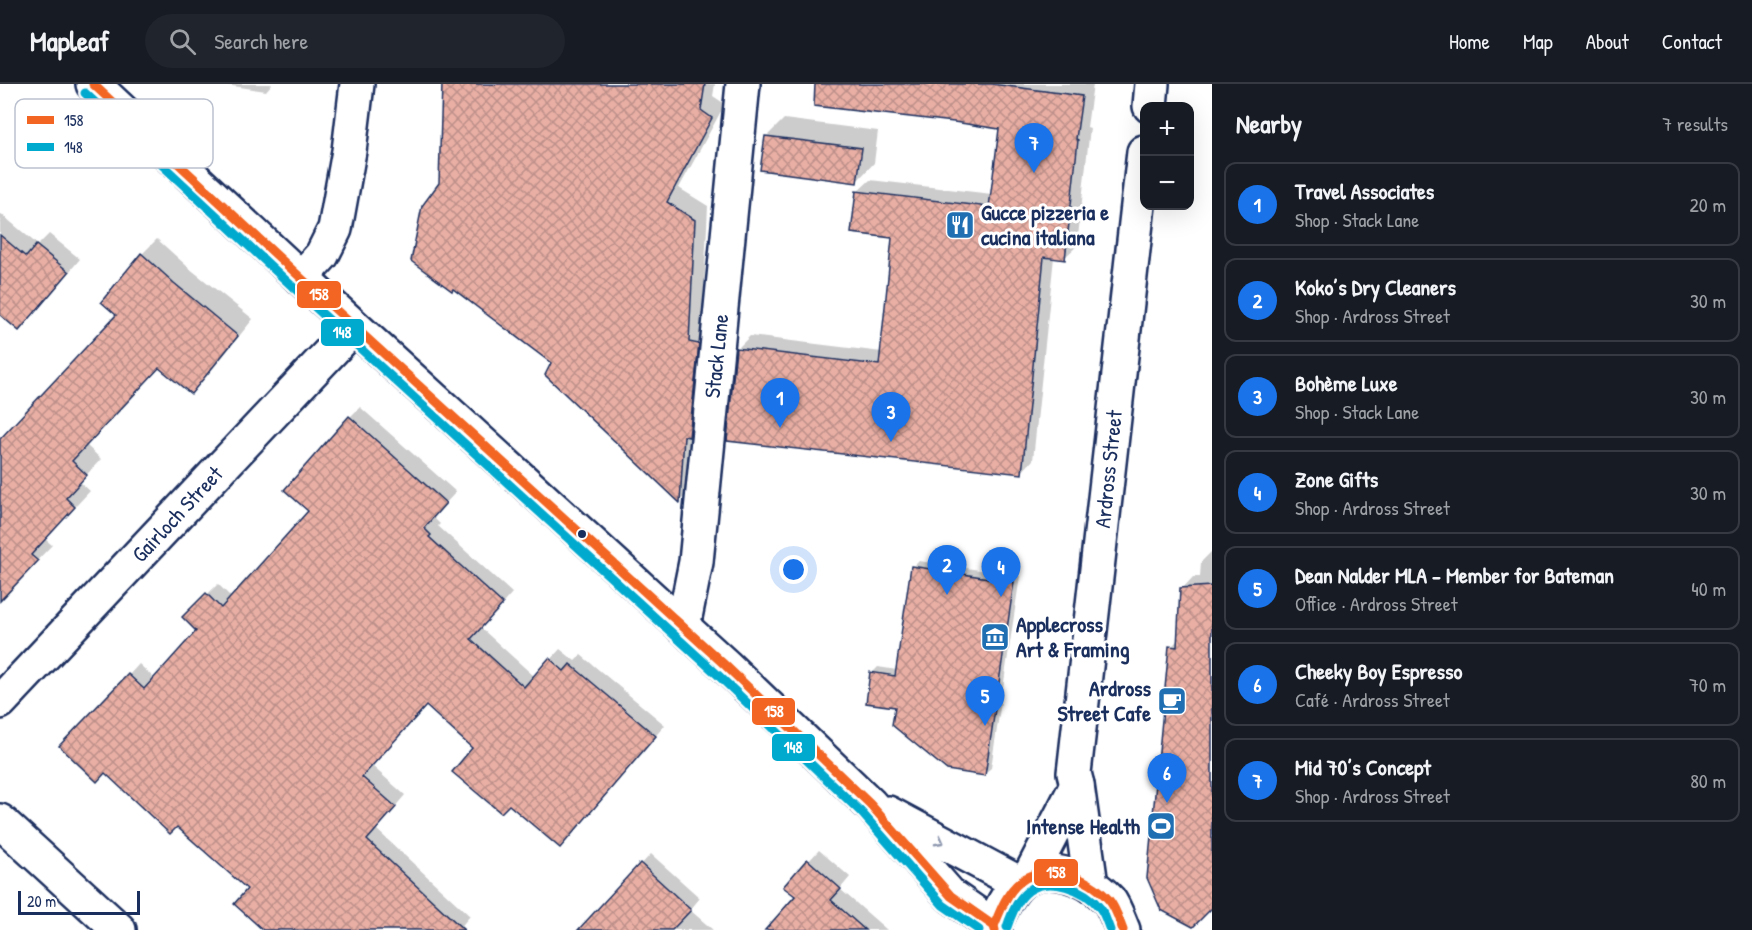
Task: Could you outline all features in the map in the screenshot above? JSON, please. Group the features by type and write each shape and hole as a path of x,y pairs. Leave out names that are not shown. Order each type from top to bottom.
{"street":[{"path":"93,84 109,99"},
{"path":"301,278 322,255 335,229 349,151 357,84"},
{"name":"Stack Lane","path":"683,627 696,562 742,84"},
{"path":"1150,102 1152,84"},
{"name":"Ardross Street","path":"1091,885 1074,773 1144,156"},
{"path":"183,168 683,627 870,804 951,896 994,928"},
{"name":"Gairloch Street","path":"0,702 354,327"},
{"name":"Ardross Street","path":"994,928 1004,902 1025,880 1077,785"},
{"path":"870,804 1025,880 1047,873 1064,873 1091,885 1110,902 1122,930"},
{"path":"0,821 119,930"}],"building":[{"path":"442,84 705,84 701,110 712,118 667,202 695,220 689,342 699,344 689,437 684,436 680,503 545,375 551,363 453,289 452,291 411,261 422,206 439,183"},
{"path":"815,84 992,84 1082,96 1065,260 1044,257 1022,474 727,441 736,348 879,365 892,238 851,233 856,191 989,207 999,129 814,106"},
{"path":"765,136 862,148 857,183 760,170"},
{"path":"0,235 26,257 36,245 69,272 19,331 0,315"},
{"path":"141,253 238,336 191,394 159,368 72,461 87,475 66,498 75,507 31,555 38,561 0,601 0,439 116,315 101,302"},
{"path":"349,416 446,503 424,528 431,535 429,537 503,604 471,639 524,687 549,658 564,671 570,664 656,736 560,848 509,805 501,813 452,772 472,748 426,706 362,777 396,807 367,840 464,930 263,930 234,904 247,889 177,827 170,834 105,773 97,782 59,746 128,674 144,689 196,631 182,617 206,593 221,608 308,511 284,490"},
{"path":"911,566 1014,582 985,776 947,770 892,725 895,707 866,703 870,672 895,676"},
{"path":"1212,586 1212,908 1193,927 1161,910 1147,878 1169,646 1177,647 1180,588"},
{"path":"807,859 841,889 831,900 865,930 765,930 795,896 783,887"},
{"path":"640,863 691,910 672,930 578,930"}],"transit line":[{"name":"158","path":"93,84 109,99"},
{"name":"148","path":"85,93 91,99"},
{"name":"148","path":"165,168 718,675 861,812 943,905 979,930"},
{"name":"158","path":"183,168 726,666 870,804 951,896 994,926"},
{"name":"158","path":"995,930 994,926 1001,908 1015,886 1031,876 1055,872 1079,879 1101,892 1114,907 1123,930"},
{"name":"148","path":"1007,927 1024,894 1037,886 1056,884 1076,890 1093,901 1103,913 1110,930"}],"place":[{"name":"Mid 70’s Concept","path":"1034,173"},
{"name":"Gucce pizzeria e cucina italiana","path":"960,225"},
{"name":"Travel Associates","path":"780,428"},
{"name":"Bohème Luxe","path":"891,442"},
{"name":"Koko’s Dry Cleaners","path":"947,595"},
{"name":"Zone Gifts","path":"1001,597"},
{"name":"Applecross Art & Framing","path":"995,637"},
{"name":"Ardross Street Cafe","path":"1172,701"},
{"name":"Dean Nalder MLA - Member for Bateman","path":"985,726"},
{"name":"Cheeky Boy Espresso","path":"1167,803"},
{"name":"Intense Health","path":"1161,826"}]}
